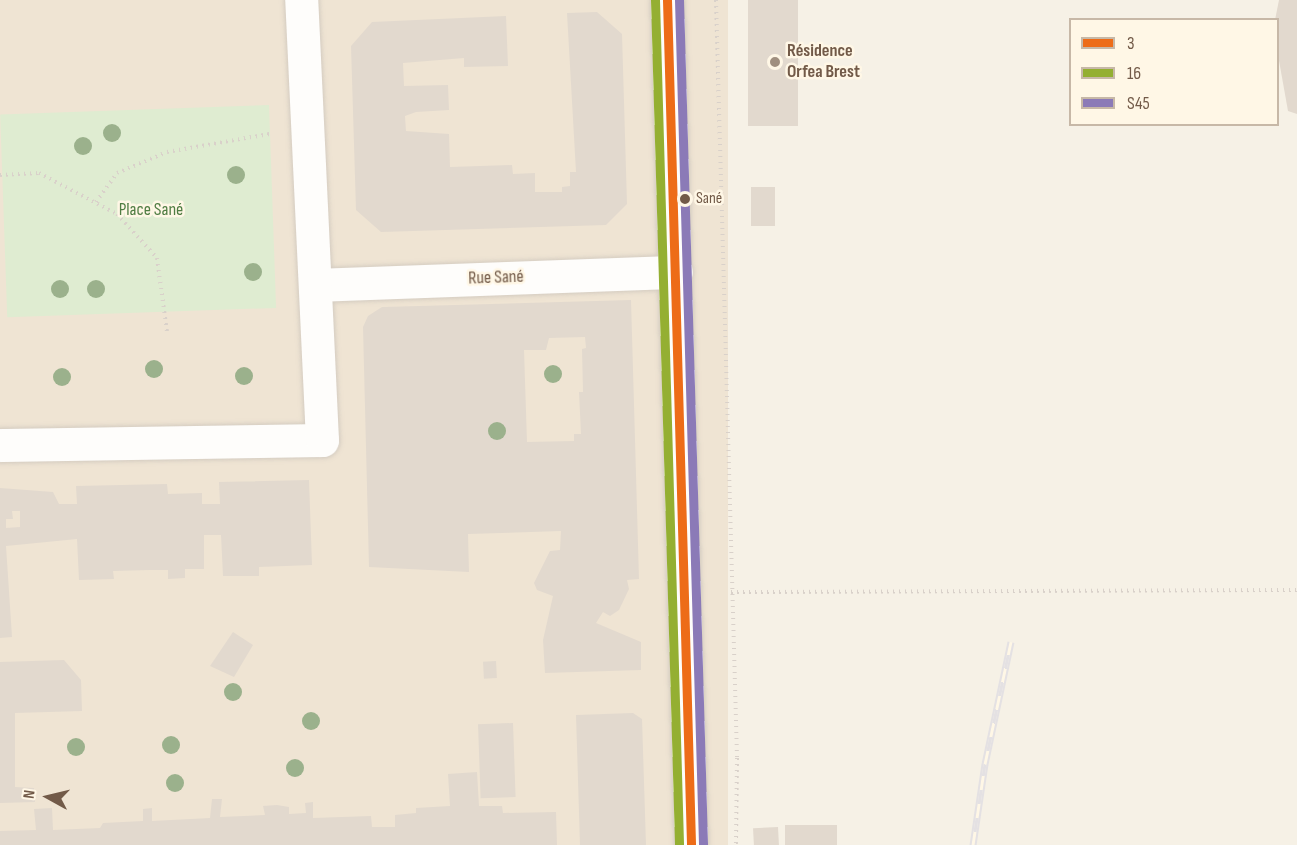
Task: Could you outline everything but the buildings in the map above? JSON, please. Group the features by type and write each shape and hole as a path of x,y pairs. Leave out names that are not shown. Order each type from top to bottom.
{"street":[{"path":"0,445 322,440 317,285 301,0"},
{"path":"667,0 676,272 681,594 691,845"},
{"name":"Rue Sané","path":"317,285 676,272"}],"path":[{"path":"716,0 736,845"},
{"path":"96,202 117,173 167,152 253,135 308,132"},
{"path":"0,175 39,173 117,214 157,258 167,332"},
{"path":"731,592 1297,590"}],"shaded area":[{"path":"0,0 728,0 728,845 0,845"}],"green space":[{"name":"Place Sané","path":"269,105 276,308 7,317 0,114"}],"railway":[{"path":"973,845 985,764 1011,642"}],"transit line":[{"name":"16","path":"655,0 679,845"},
{"name":"3","path":"667,0 691,845"},
{"name":"S45","path":"679,0 703,845"}],"place":[{"name":"Résidence Orfea Brest","path":"775,62"},
{"name":"Sané","path":"685,199"}]}
